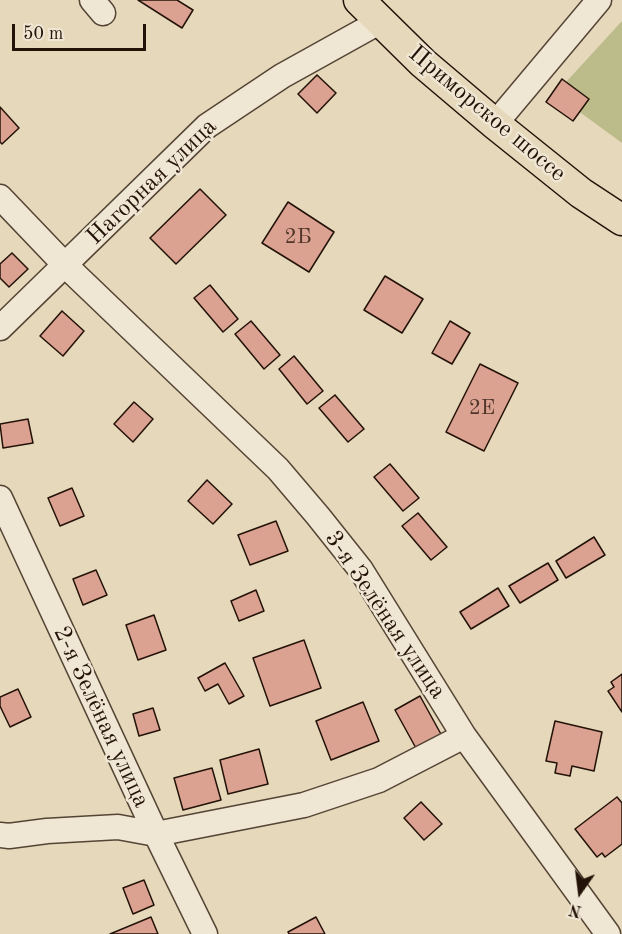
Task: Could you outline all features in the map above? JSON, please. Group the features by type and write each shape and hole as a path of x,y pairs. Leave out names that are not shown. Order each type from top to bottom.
{"main road":[{"name":"Приморское шоссе","path":"359,0 423,63 495,124 581,193 622,220"}],"street":[{"path":"495,124 599,0"},
{"name":"Нагорная улица","path":"0,328 207,126 282,76 381,21"},
{"name":"3-я Зелёная улица","path":"0,197 65,265 278,469 318,516 361,570 464,736 608,934"},
{"name":"2-я Зелёная улица","path":"0,498 205,934"},
{"path":"0,835 118,827 156,834 304,805 379,780 464,736"}],"green space":[{"path":"622,21 622,143 555,94"}],"building":[{"path":"138,0 177,0 193,10 182,28"},
{"path":"317,75 336,93 317,113 298,94"},
{"path":"562,79 589,99 573,121 546,102"},
{"path":"0,107 19,128 2,144 0,142"},
{"path":"200,189 226,215 176,264 150,238"},
{"path":"288,202 334,232 309,272 262,243"},
{"path":"12,253 28,269 9,287 0,278 0,264"},
{"path":"385,276 423,299 402,333 364,310"},
{"path":"210,285 238,319 223,332 194,298"},
{"path":"62,311 84,331 63,356 40,336"},
{"path":"251,321 280,355 264,369 235,334"},
{"path":"450,321 470,333 452,364 432,353"},
{"path":"294,356 323,391 307,404 279,369"},
{"path":"480,364 518,383 484,451 446,432"},
{"path":"335,395 364,429 348,442 319,408"},
{"path":"134,402 153,419 133,442 114,424"},
{"path":"28,419 33,443 3,448 0,424"},
{"path":"390,464 419,498 403,511 374,477"},
{"path":"207,480 232,504 213,524 188,501"},
{"path":"72,488 84,516 60,526 48,498"},
{"path":"418,513 447,547 431,560 402,526"},
{"path":"276,521 288,551 250,565 238,535"},
{"path":"594,537 605,555 566,578 556,561"},
{"path":"548,563 558,580 520,603 509,586"},
{"path":"96,570 107,595 83,605 73,579"},
{"path":"498,588 509,606 471,629 460,612"},
{"path":"256,590 264,611 239,621 231,601"},
{"path":"154,615 166,650 138,660 126,625"},
{"path":"304,640 321,688 270,706 253,658"},
{"path":"225,663 244,696 229,704 218,684 205,691 198,678"},
{"path":"622,674 622,712 608,691 614,687 611,682"},
{"path":"18,689 31,717 10,727 0,706 0,697"},
{"path":"420,696 442,736 417,750 395,710"},
{"path":"363,702 379,741 331,760 316,721"},
{"path":"153,708 160,730 139,736 133,714"},
{"path":"555,721 602,732 594,771 572,766 570,776 555,773 557,763 546,761"},
{"path":"259,749 268,784 228,794 220,760"},
{"path":"212,768 221,800 183,810 174,778"},
{"path":"617,797 622,803 622,844 605,857 602,853 597,857 575,829"},
{"path":"421,802 442,824 424,840 404,818"},
{"path":"144,880 154,905 133,914 123,888"},
{"path":"151,917 158,934 110,934"},
{"path":"316,917 325,934 289,934 288,932"}]}
